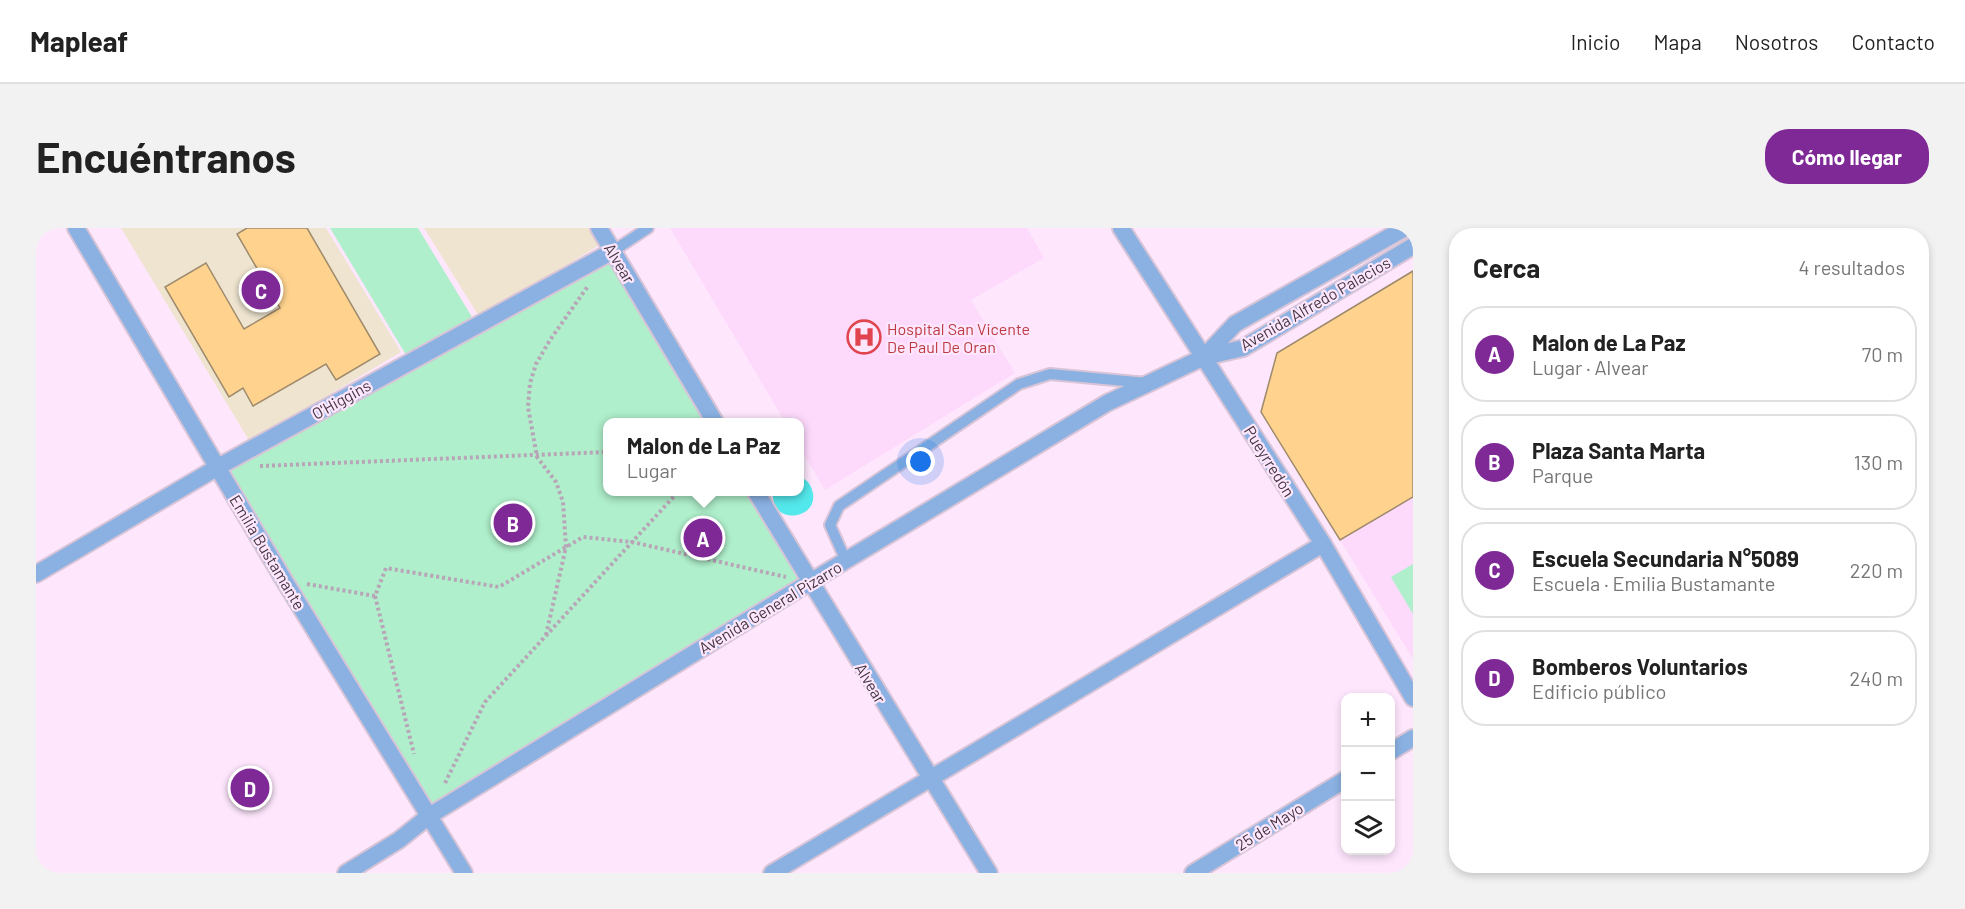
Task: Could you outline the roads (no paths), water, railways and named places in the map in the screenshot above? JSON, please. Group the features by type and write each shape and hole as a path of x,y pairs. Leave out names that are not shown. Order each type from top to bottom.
{"street":[{"name":"Emilia Bustamante","path":"76,228 284,580 464,873"},
{"name":"Alvear","path":"599,228 712,418"},
{"name":"Pueyrredón","path":"1121,228 1323,544 1413,698"},
{"name":"Avenida Alfredo Palacios","path":"1204,357 1235,324 1385,233 1405,228"},
{"name":"Avenida Alfredo Palacios","path":"1204,357 1243,348 1413,246"},
{"name":"O'Higgins","path":"36,574 218,467 613,251"},
{"name":"Avenida General Pizarro","path":"346,873 399,840 429,816 810,582 1107,404 1204,357"},
{"name":"Alvear","path":"758,496 989,873"},
{"path":"772,873 1323,544"},
{"path":"1395,749 1413,738"},
{"name":"25 de Mayo","path":"1193,873 1341,782"}],"lane":[{"name":"O'Higgins","path":"613,251 648,228"},
{"path":"846,561 830,525 839,506 1018,384 1050,374 1147,383"}],"water":[{"path":"804,479 810,485 813,500 810,508 803,513 787,515 779,511 774,503 773,496 804,496"}],"place":[{"name":"Escuela Secundaria N°5089","path":"261,290"},
{"name":"Hospital San Vicente De Paul De Oran","path":"864,337"},
{"name":"Plaza Santa Marta","path":"513,523"},
{"name":"Malon de La Paz","path":"703,538"},
{"name":"Bomberos Voluntarios","path":"250,788"}]}
